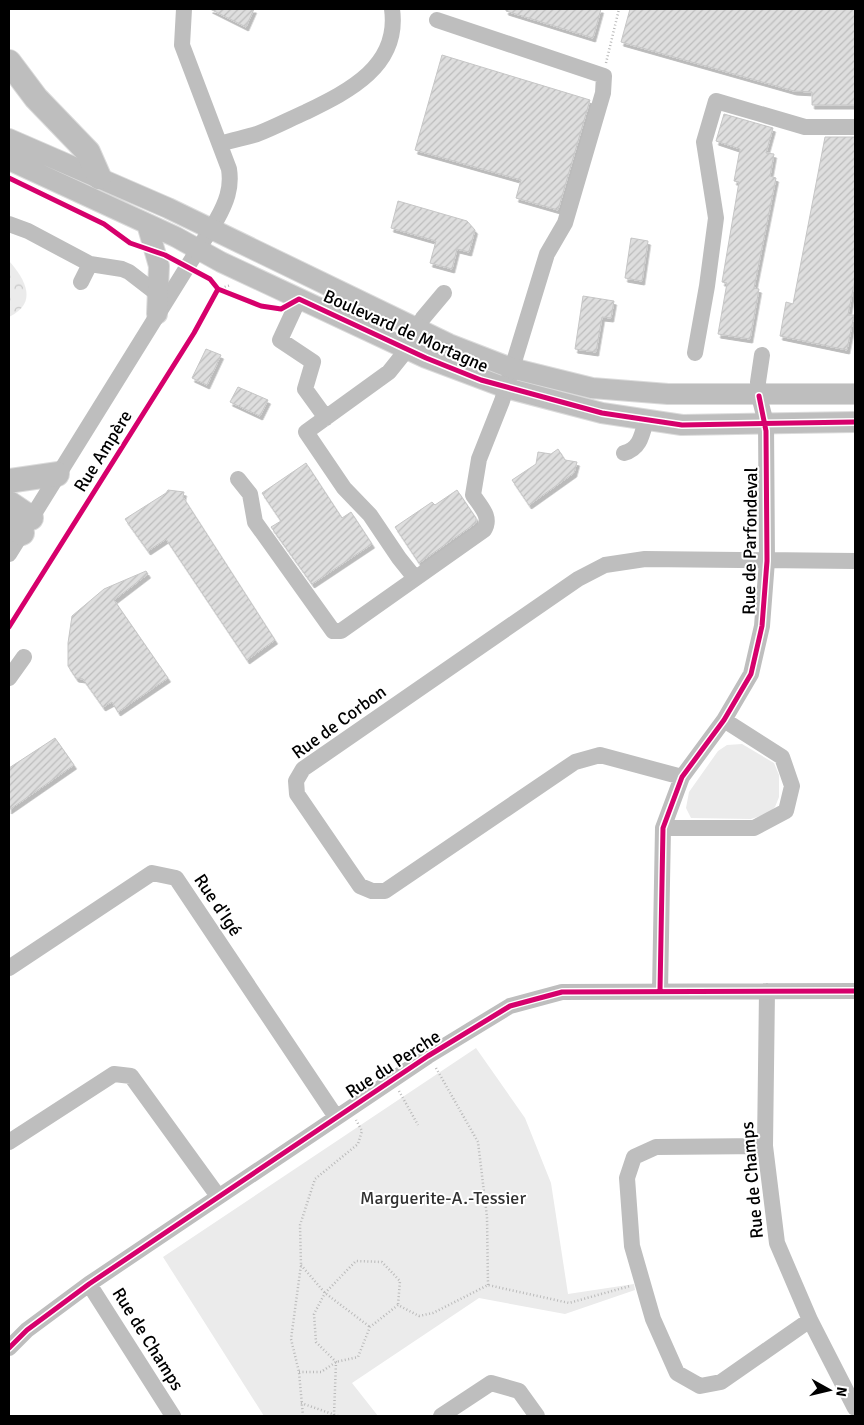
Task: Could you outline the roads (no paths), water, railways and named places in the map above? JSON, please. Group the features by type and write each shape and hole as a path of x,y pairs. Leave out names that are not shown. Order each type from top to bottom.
{"highway":[{"path":"9,62 36,98 88,152 100,177"},
{"path":"9,480 57,474"},
{"path":"9,504 21,525"}],"main road":[{"name":"Boulevard de Mortagne","path":"9,139 100,177 211,228 466,351 512,368 592,388 668,394 759,396 855,394"},
{"name":"Boulevard de Mortagne","path":"9,160 198,247 221,262 299,299 469,376 506,388 602,413 682,425 855,422"},
{"path":"147,224 159,266 160,303"}],"street":[{"name":"Rue Ampère","path":"9,554 21,525 57,474 160,303 222,210 230,185 229,169 182,45 184,9"},
{"path":"220,144 256,134 347,92 375,69 386,50 394,22 392,9"},
{"path":"437,20 604,76 603,93 565,223 547,254 512,368"},
{"path":"695,353 716,218 704,142 716,101 805,127 855,127"},
{"path":"9,224 28,231 90,264 122,269 138,278 160,303"},
{"path":"80,282 90,264"},
{"path":"417,328 444,293"},
{"path":"299,299 280,340 313,362 305,388 326,418"},
{"name":"Boulevard de Mortagne","path":"406,348 417,328"},
{"path":"406,348 389,372 306,432 344,488 370,515 415,578"},
{"name":"Rue de Parfondeval","path":"660,991 663,828 682,777 724,720 751,674 762,626 767,561 766,423 759,396 762,355"},
{"name":"Boulevard de Mortagne","path":"506,388 512,368"},
{"path":"238,479 250,494 255,522 332,630 341,631 484,530 488,524 488,518 473,495 479,458 506,388"},
{"path":"624,453 630,452 641,441 646,420"},
{"name":"Rue de Corbon","path":"682,777 600,755 575,762 385,891 372,891 360,886 297,794 296,781 303,769 578,579 605,566 645,559 855,561"},
{"path":"9,678 24,657"},
{"path":"663,828 754,828 786,811 792,786 782,757 724,720"},
{"name":"Rue d'Igé","path":"9,968 152,873 176,878 343,1113"},
{"name":"Rue de Champs","path":"768,991 765,1146 776,1243 810,1320 855,1408"},
{"name":"Rue du Perche","path":"9,1348 27,1330 89,1284 428,1056 510,1006 562,992 855,991"},
{"path":"9,1142 114,1074 131,1076 218,1196"},
{"path":"765,1146 656,1147 634,1157 627,1178 632,1246 653,1319 677,1373 700,1386 721,1382 810,1320"},
{"name":"Rue de Champs","path":"89,1284 173,1416"},
{"path":"441,1416 491,1383 519,1391 537,1416"}],"park label":[{"name":"Marguerite-A.-Tessier","path":"443,1198"}]}
